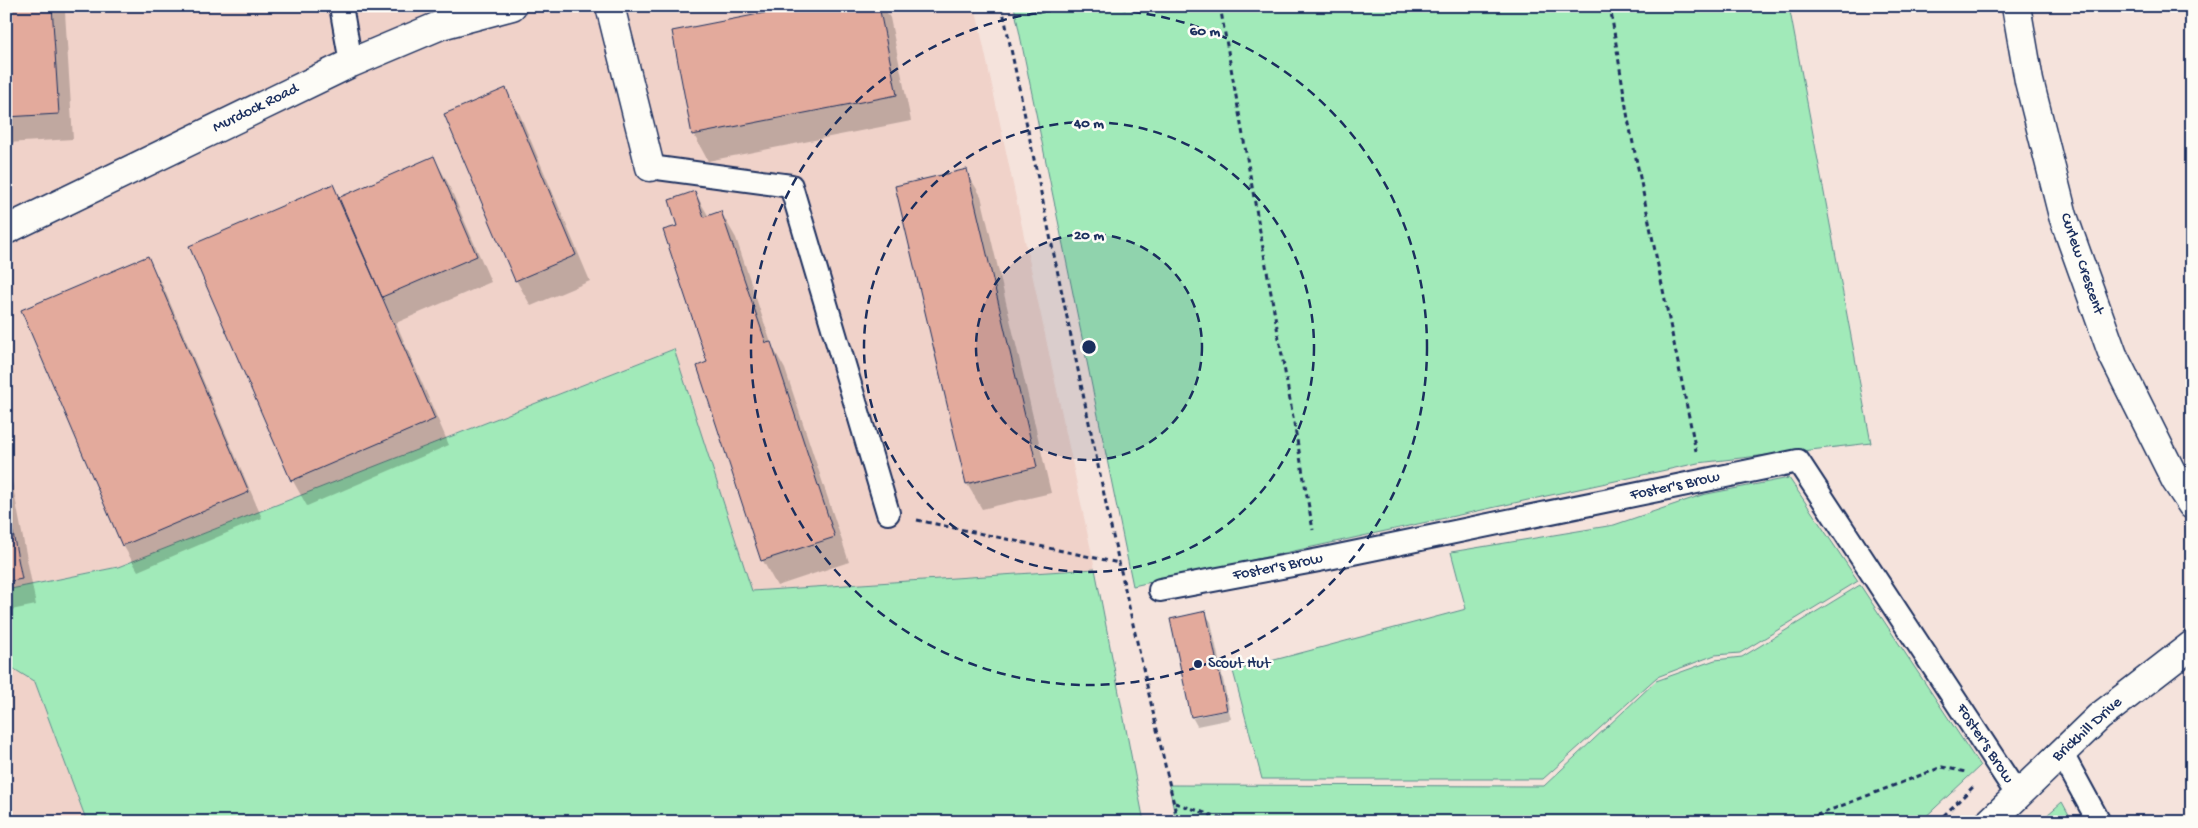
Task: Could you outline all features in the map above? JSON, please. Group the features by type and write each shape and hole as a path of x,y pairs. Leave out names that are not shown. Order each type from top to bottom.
{"street":[{"name":"Murdock Road","path":"6,230 351,63 441,25 512,6"},
{"path":"610,6 650,167"},
{"name":"Curlew Crescent","path":"2016,6 2029,81 2067,225 2113,355 2176,481 2192,505"},
{"name":"Brickhill Drive","path":"1990,822 2099,716 2192,645"}],"lane":[{"path":"340,6 351,63"},
{"path":"650,167 791,186 888,514"},
{"name":"Foster's Brow","path":"1160,590 1319,560 1798,461 2017,794"},
{"path":"2062,754 2100,822"}],"path":[{"path":"1002,6 1119,563 1178,822"},
{"path":"1220,6 1319,560"},
{"path":"1610,6 1628,119 1703,481"},
{"path":"888,514 1119,563"},
{"path":"1800,822 1942,767 1972,774"},
{"path":"1174,802 1232,822"}],"shaded area":[{"path":"6,6 975,6 1095,569 752,591 673,349 118,567 6,590"},
{"path":"6,664 35,682 87,822 6,822"}],"green space":[{"path":"1014,6 1789,6 1871,443 1698,463 1133,586"},
{"path":"674,349 752,591 1095,569 1144,822 87,822 35,682 6,664 6,590 118,567"},
{"path":"1789,478 1858,581 1740,653 1715,655 1657,677 1543,779 1262,779 1233,671 1466,609 1451,552 1614,525 1702,495"},
{"path":"1860,585 1980,766 1920,822 1176,822 1169,785 1544,786 1656,681 1715,660 1742,657"},
{"path":"2062,802 2073,822 2039,822"}],"building":[{"path":"6,6 52,6 59,114 6,117"},
{"path":"800,6 879,6 897,95 692,135 672,31"},
{"path":"506,88 576,255 515,281 444,114"},
{"path":"434,156 477,256 382,297 338,198"},
{"path":"967,169 1037,467 966,484 895,186"},
{"path":"333,184 435,419 291,481 189,246"},
{"path":"695,191 704,217 721,211 766,343 771,342 835,537 761,561 697,366 707,362 663,230 677,226 669,200"},
{"path":"148,256 249,492 122,546 21,310"},
{"path":"6,498 22,579 6,582"},
{"name":"Scout Hut","path":"1206,611 1227,710 1191,717 1170,619"}],"place":[{"name":"Scout Hut","path":"1198,664"}]}
